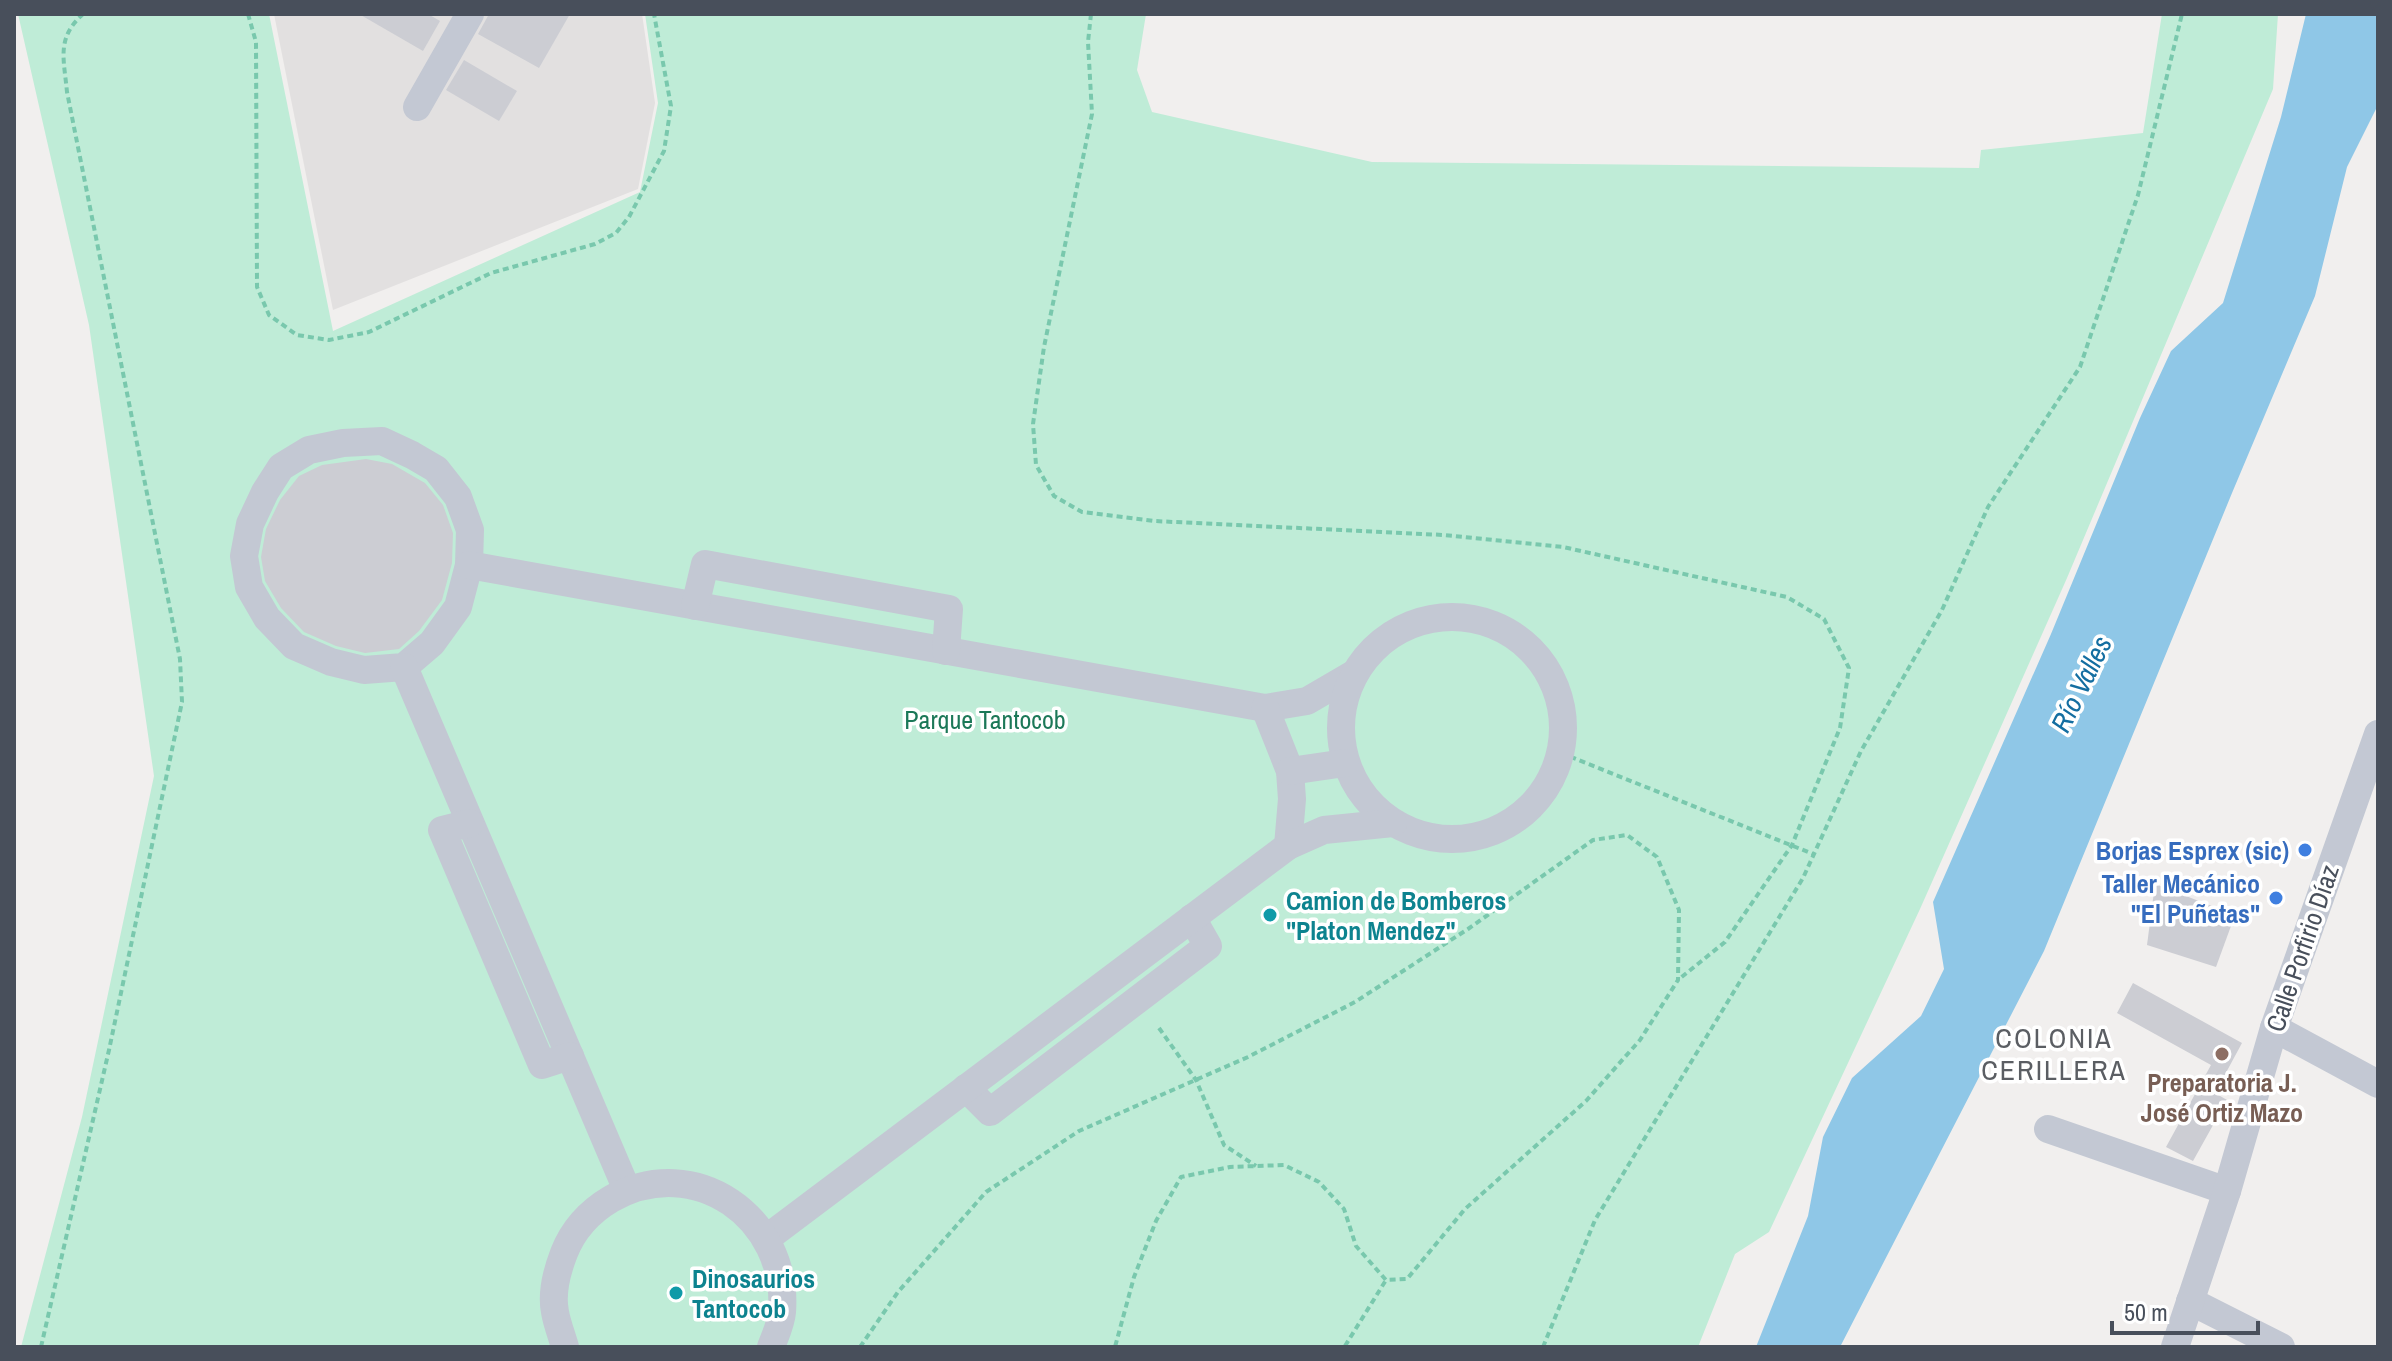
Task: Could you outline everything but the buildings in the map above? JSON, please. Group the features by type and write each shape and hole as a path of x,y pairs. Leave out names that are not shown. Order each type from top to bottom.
{"street":[{"path":"417,107 470,14"},
{"path":"382,441 436,469 458,497 470,530 469,565 458,607 432,643 404,667 364,670 331,662 294,646 267,618 249,587 244,556 250,524 281,467 309,450 343,443 382,441"},
{"path":"695,606 705,564 949,609 946,651"},
{"path":"469,565 1265,708 1307,701 1355,673"},
{"path":"1434,617 1473,618 1509,632 1536,654 1555,684 1564,719 1561,753 1548,786 1525,813 1495,831 1461,839 1426,837 1393,823 1364,797 1345,763 1339,725 1347,687 1367,654 1397,630 1434,617"},
{"path":"404,667 627,1190"},
{"path":"1265,708 1290,771 1292,799 1288,846"},
{"name":"Calle Porfirio Díaz","path":"2175,1347 2227,1191 2274,1028 2371,775 2378,734"},
{"path":"1290,771 1345,763"},
{"path":"767,1238 1288,846 1324,830 1393,823"},
{"path":"2274,1028 2378,1084"},
{"path":"2048,1129 2227,1191"},
{"path":"565,1347 554,1311 555,1286 556,1273 570,1238 594,1209 627,1190 666,1182 706,1189 740,1208 767,1238 781,1275 782,1315 771,1347"},
{"path":"2190,1301 2281,1347"}],"path":[{"path":"41,1347 109,1050 182,702 180,659 67,92 63,43 73,23 83,14"},
{"path":"248,14 256,42 257,287 269,315 297,335 329,340 369,332 491,273 595,244 616,233 629,217 664,151 671,106 654,14"},
{"path":"1091,14 1088,42 1092,114 1044,347 1033,424 1036,465 1054,496 1082,512 1154,521 1444,535 1563,547 1787,597 1824,619 1849,668 1840,728 1792,845 1725,942 1678,980 1640,1040 1586,1101 1465,1209 1407,1279 1386,1280"},
{"path":"1543,1347 1595,1220 1803,878 1861,751 1942,610 1988,507 2080,367 2138,195 2182,14"},
{"path":"1561,753 1813,854"},
{"path":"860,1347 898,1292 986,1192 1079,1131 1248,1057 1355,1002 1468,929 1593,840 1627,835 1657,857 1679,910 1678,980"},
{"path":"1159,1028 1196,1080 1224,1145 1256,1166"},
{"path":"1115,1347 1134,1277 1156,1221 1181,1177 1230,1167 1284,1165 1319,1182 1344,1209 1356,1246 1386,1280"},
{"path":"1345,1346 1386,1280"}],"shaded area":[{"path":"274,14 642,14 655,103 638,189 333,310"}],"green space":[{"name":"Parque Tantocob","path":"18,14 269,14 333,331 640,192 658,103 645,14 1146,14 1137,70 1152,112 1372,162 1979,168 1981,150 2143,133 2162,14 2278,14 2273,89 2067,578 1920,909 1769,1232 1735,1254 1698,1347 21,1347 82,1117 154,776 89,325"}],"water":[{"name":"Río Valles","path":"2306,14 2378,14 2378,105 2347,167 2315,296 2044,951 1840,1347 1756,1347 1808,1216 1823,1137 1852,1078 1921,1016 1944,969 1933,902 2051,634 2140,418 2171,351 2223,303 2281,117"}],"place":[{"name":"Borjas Esprex (sic)","path":"2305,850"},
{"name":"Taller Mecánico \"El Puñetas\"","path":"2276,898"},
{"name":"Camion de Bomberos \"Platon Mendez\"","path":"1270,915"},
{"name":"Preparatoria J. José Ortiz Mazo","path":"2222,1054"},
{"name":"Dinosaurios Tantocob","path":"676,1293"}],"district":[{"name":"COLONIA CERILLERA","path":"2054,1054"}]}
